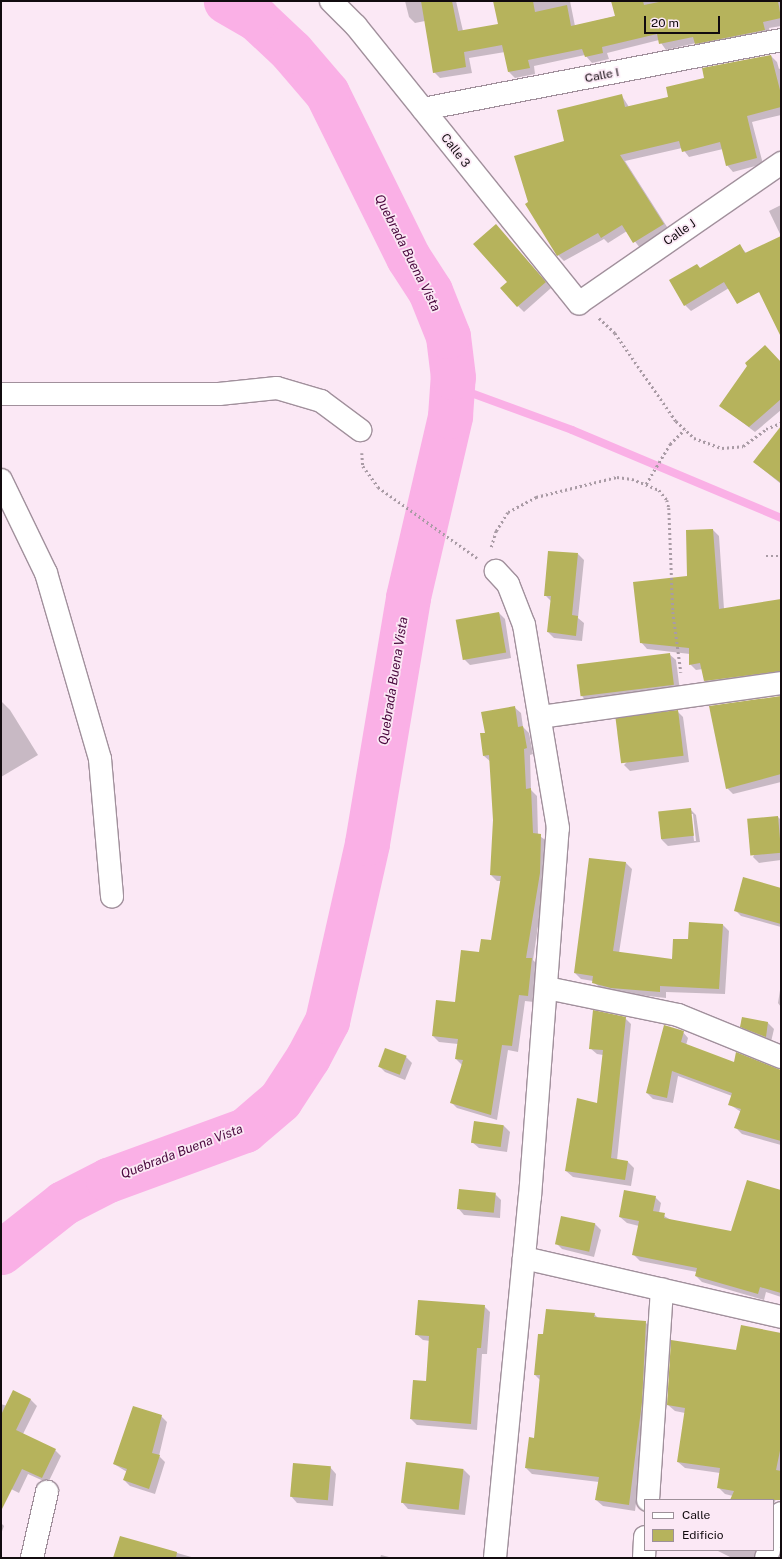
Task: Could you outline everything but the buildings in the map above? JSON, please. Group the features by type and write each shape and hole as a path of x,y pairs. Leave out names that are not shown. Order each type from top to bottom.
{"street":[{"name":"Calle 3","path":"331,1 356,26 578,303"},
{"name":"Calle I","path":"423,109 781,40"},
{"name":"Calle J","path":"578,303 781,162"},
{"path":"1,394 219,394 277,388 321,401 360,430"},
{"path":"1,480 46,573 100,759 112,896"},
{"path":"495,1558 524,1258 547,988 558,828 524,625 508,584 496,571"},
{"path":"540,717 781,683"},
{"path":"547,988 678,1015 781,1057"},
{"path":"524,1258 781,1317"},
{"path":"648,1499 662,1289"},
{"path":"32,1558 47,1492"},
{"path":"774,1535 781,1513"}],"path":[{"path":"578,303 615,333 676,422 694,438 722,448 743,446 766,429 781,423"},
{"path":"646,484 670,444 685,429"},
{"path":"360,430 363,466 378,487 459,547"},
{"path":"490,550 502,521 508,512 525,502 606,478 632,479 659,490 667,500 669,508 673,612 684,697"},
{"path":"766,556 781,556"}],"waterway":[{"name":"Quebrada Buena Vista","path":"1,1252 63,1203 108,1180 245,1130 280,1100 308,1057 327,1021 367,843 408,597 450,416 453,377 448,336 430,291 408,257 327,93 291,51 257,19 226,1"},
{"path":"452,386 572,430 781,518"}]}
